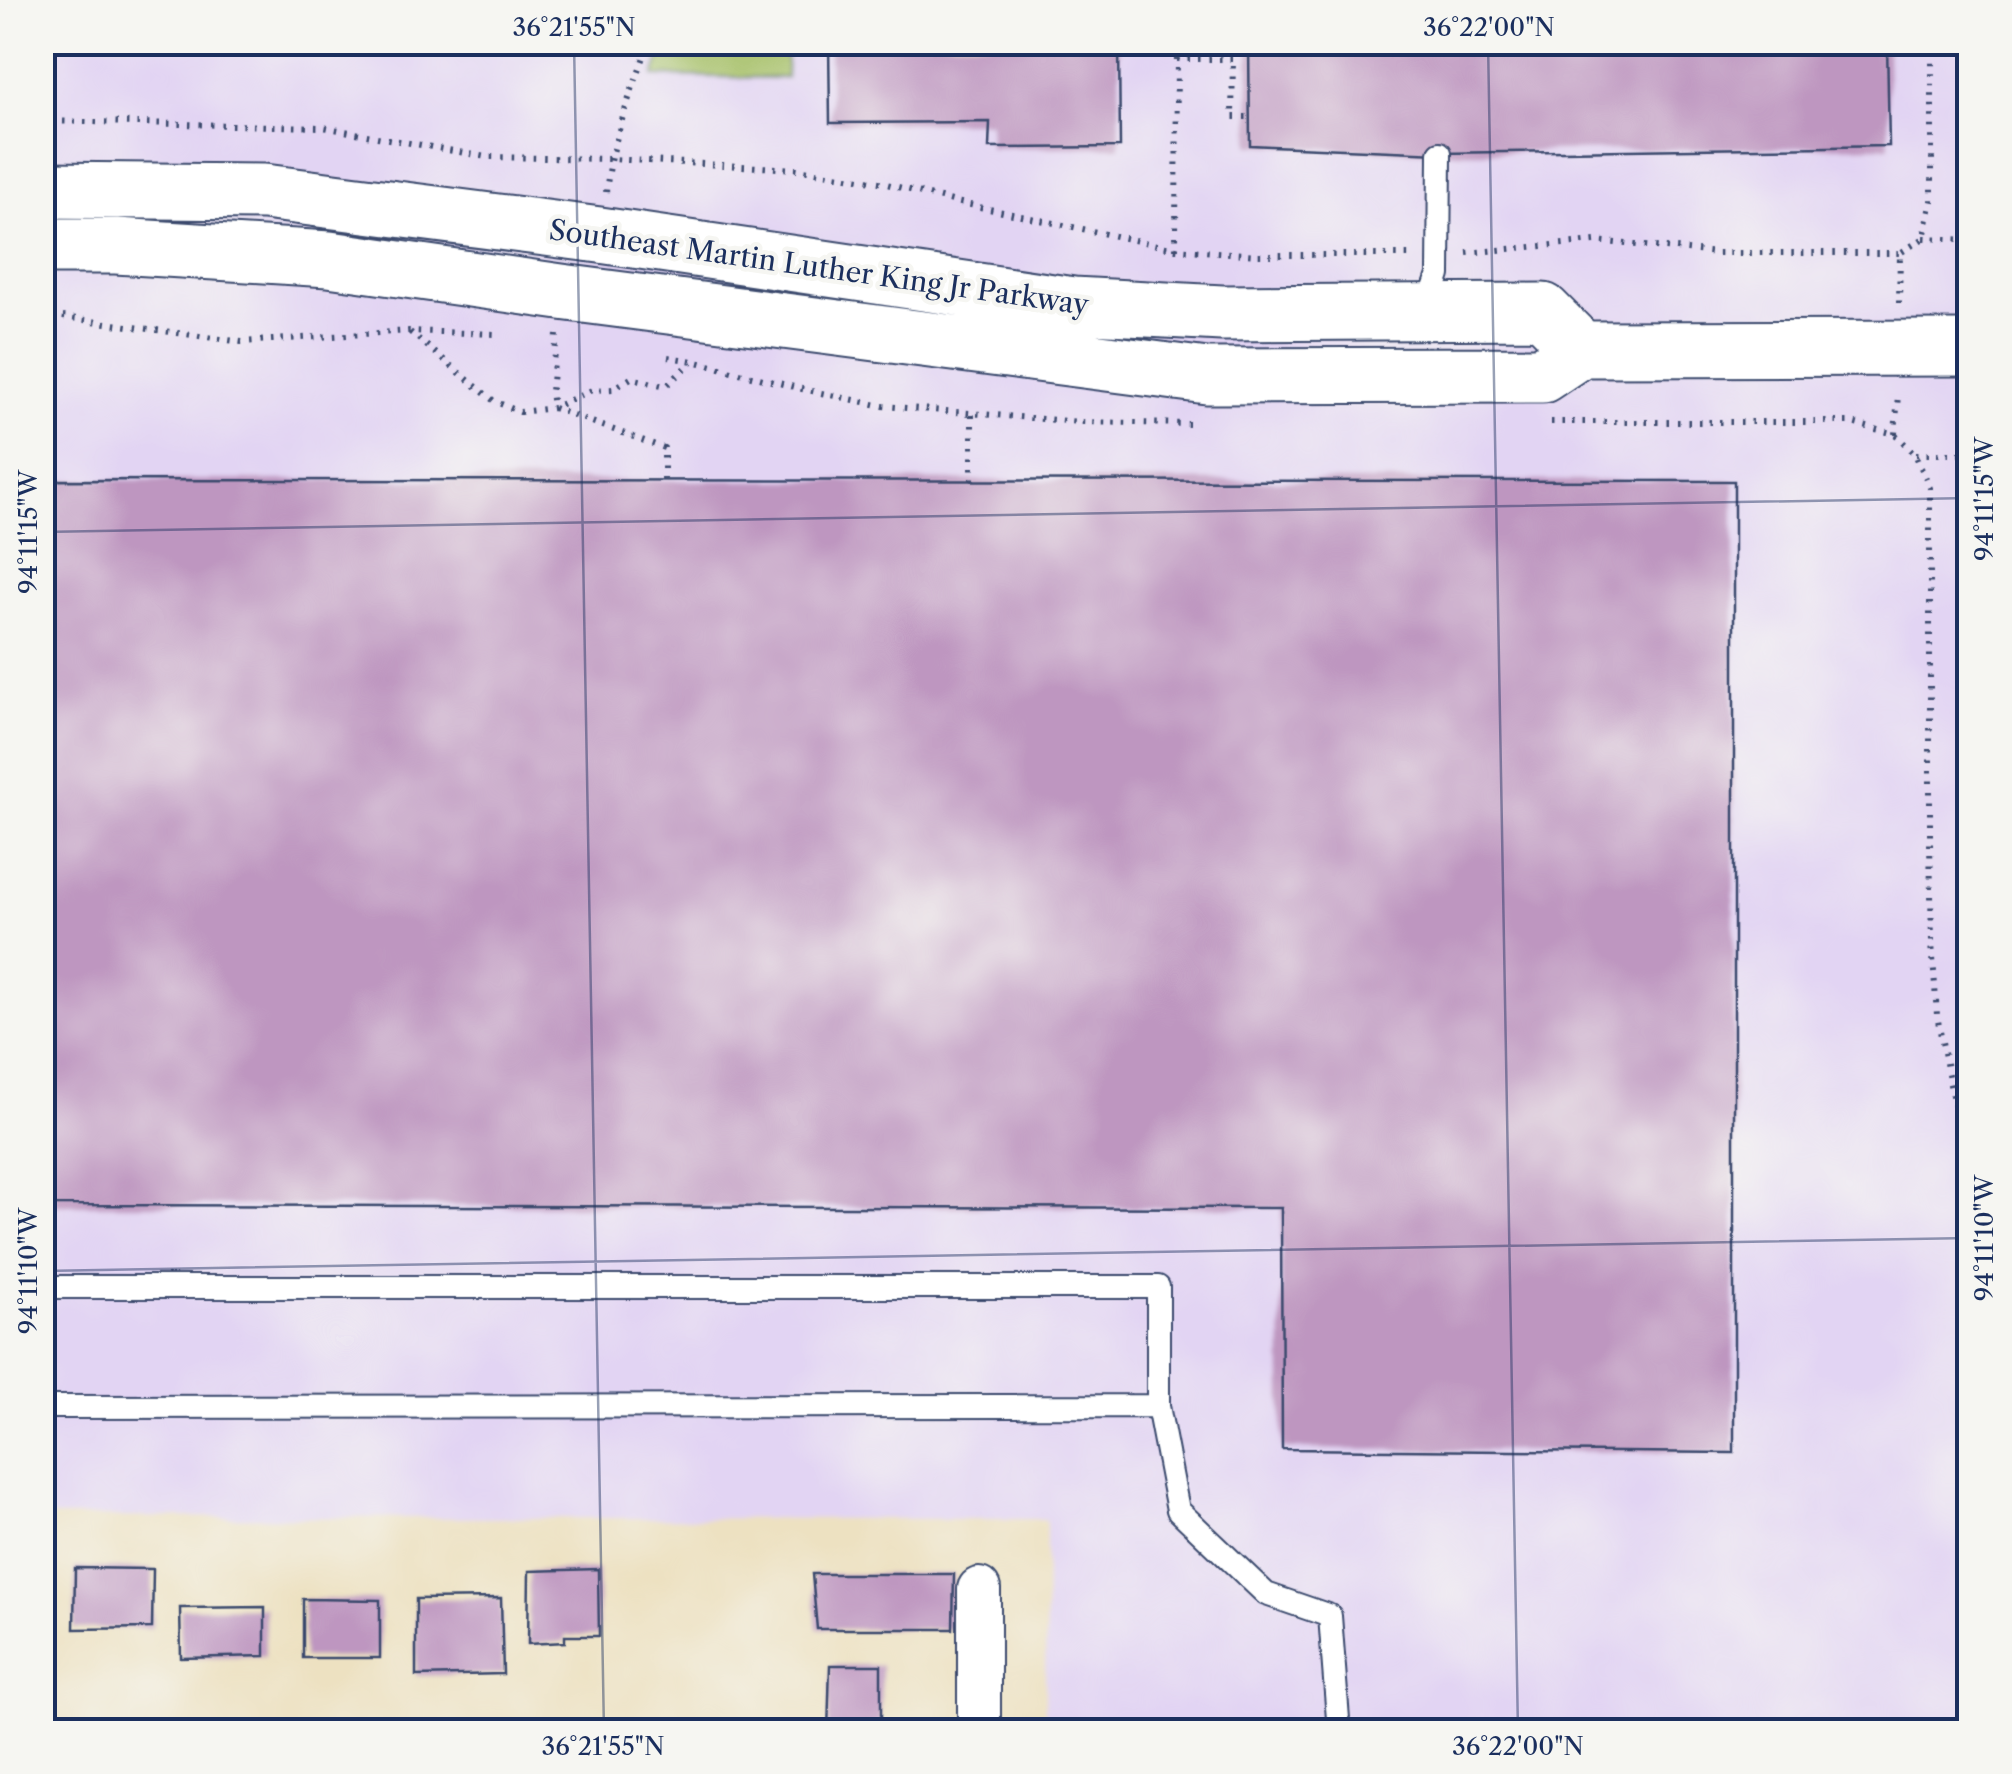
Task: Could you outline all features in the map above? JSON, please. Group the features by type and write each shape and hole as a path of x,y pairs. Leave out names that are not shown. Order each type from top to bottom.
{"street":[{"name":"Southeast Martin Luther King Jr Parkway","path":"42,190 264,192 600,235 1072,305 1222,314 1542,311 1582,349 1542,376 1207,376 328,259 116,246 42,246"},
{"path":"1582,349 1970,348"},
{"path":"979,1589 979,1732"}],"lane":[{"path":"1426,312 1439,275 1440,152"},
{"path":"42,1288 1158,1286 1158,1406 1178,1510 1266,1594 1330,1616 1338,1732"},
{"path":"42,1407 1158,1406"}],"path":[{"path":"360,42 360,47 649,44 626,104 610,159 605,195"},
{"path":"1176,249 1177,42"},
{"path":"1924,238 1932,202 1932,42"},
{"path":"1177,59 1233,59 1232,117 1250,117"},
{"path":"42,121 323,127 486,157 797,169 879,182 1176,249 1256,255 1422,255"},
{"path":"1457,254 1595,242 1717,253 1900,253 1924,238 1970,240"},
{"path":"1900,253 1900,285"},
{"path":"553,408 551,391 559,320"},
{"path":"409,331 494,401 520,412 553,408 592,390 613,390 631,378 666,386 693,362"},
{"path":"553,408 664,448 664,480"},
{"path":"972,414 972,480"},
{"path":"1898,418 1895,434 1915,454 1930,488 1932,943 1937,1015 1970,1167"},
{"path":"1915,454 1970,454"}],"shaded area":[{"path":"43,43 1969,43 1969,1731 1045,1731 1046,1519 43,1517"}],"green space":[{"path":"665,43 787,43 786,78 654,76"}],"building":[{"path":"829,42 1119,42 1120,147 989,148 990,122 830,123"},
{"path":"1249,42 1887,42 1889,146 1440,153 1250,145"},
{"path":"42,480 1734,481 1734,1453 1282,1449 1281,1208 42,1205"},
{"path":"75,1568 153,1569 152,1628 74,1629"},
{"path":"598,1569 599,1636 565,1636 565,1642 528,1644 529,1571"},
{"path":"812,1574 954,1574 953,1629 817,1629"},
{"path":"501,1598 503,1674 416,1676 416,1599"},
{"path":"303,1599 380,1600 380,1658 303,1658"},
{"path":"265,1607 265,1656 181,1658 180,1608"},
{"path":"830,1665 881,1665 881,1732 828,1732"}]}
